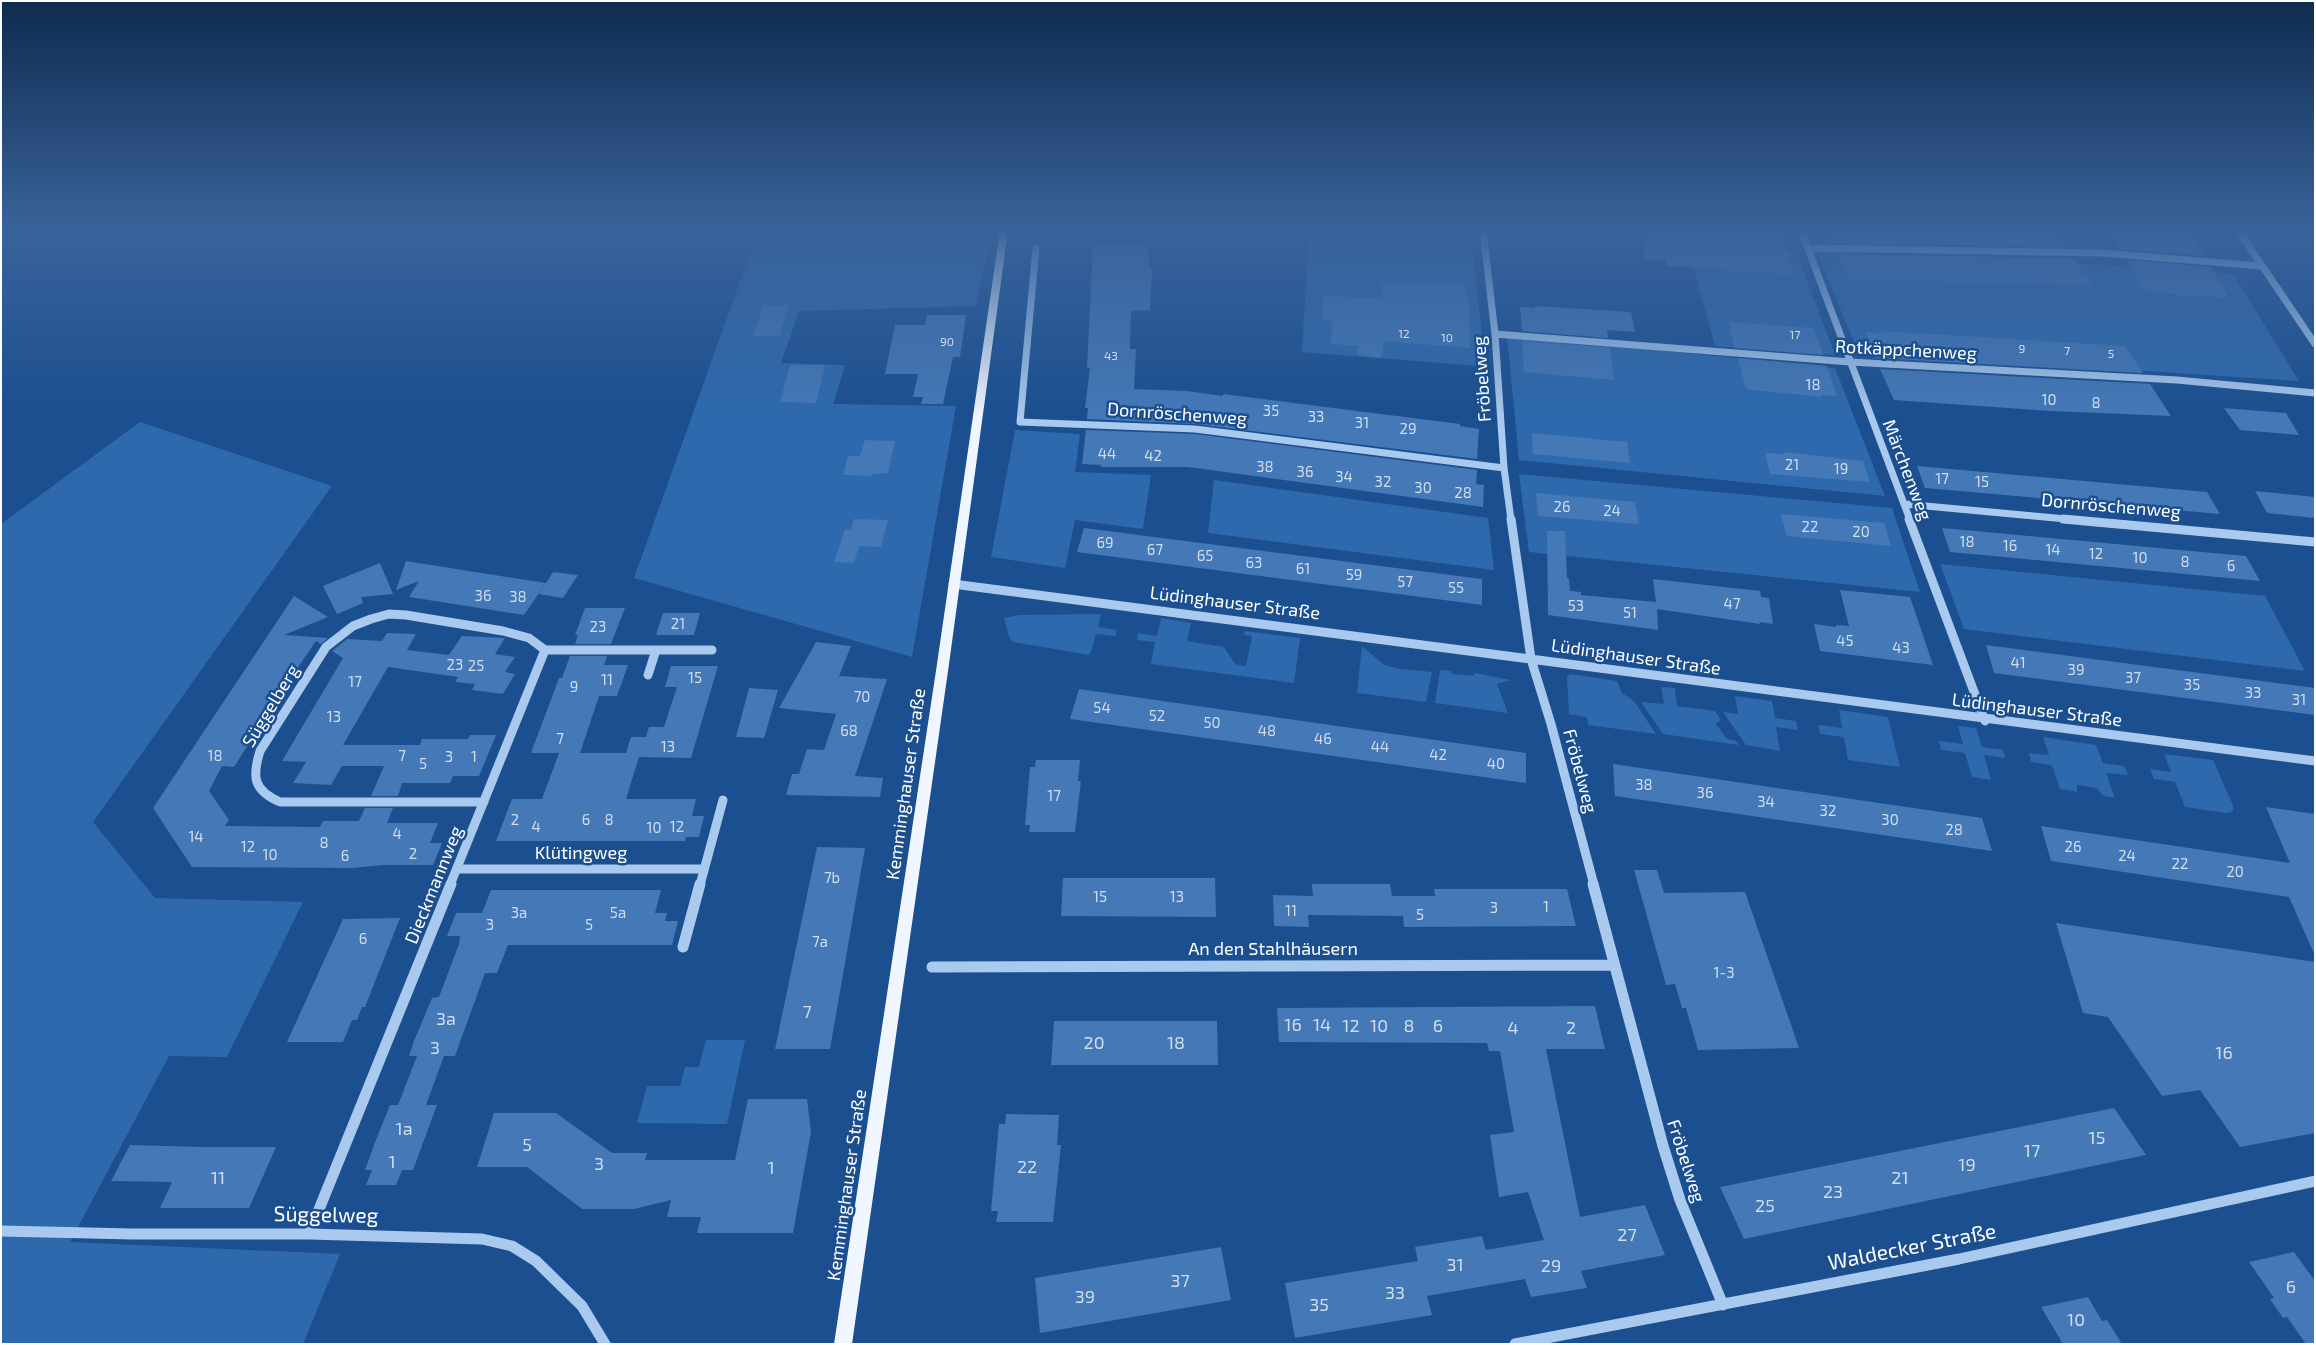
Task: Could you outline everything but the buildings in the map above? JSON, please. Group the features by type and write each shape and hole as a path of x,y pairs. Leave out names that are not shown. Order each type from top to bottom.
{"main road":[{"name":"Kemminghauser Straße","path":"843,1344 995,293"}],"street":[{"name":"Dornröschenweg","path":"1032,293 1020,422 1195,428 1504,468"},
{"name":"Fröbelweg","path":"1490,293 1495,334 1504,468 1531,659 1551,724 1663,1146 1680,1200 1723,1305"},
{"name":"Märchenweg","path":"1825,293 1985,721"},
{"path":"2280,293 2315,344"},
{"name":"Rotkäppchenweg","path":"1495,334 1850,362 2177,380 2315,393"},
{"name":"Dornröschenweg","path":"1904,504 2315,542"},
{"name":"Lüdinghauser Straße","path":"953,584 1228,618 1985,721 2315,761"},
{"name":"Süggelberg","path":"484,802 280,802 267,796 259,788 255,778 255,766 260,751 326,647 353,626 389,614 406,615 503,631 529,638 545,650"},
{"path":"545,650 712,650"},
{"name":"Dieckmannweg","path":"309,1234 545,650"},
{"path":"648,675 656,650"},
{"path":"683,947 723,800"},
{"name":"Klütingweg","path":"458,869 704,869"},
{"name":"An den Stahlhäusern","path":"932,967 1614,965"},
{"name":"Waldecker Straße","path":"1515,1344 1959,1259 2315,1181"},
{"name":"Süggelweg","path":"1,1231 133,1234 309,1234 482,1239 512,1246 536,1261 582,1306 604,1344"}],"shaded area":[{"path":"736,293 978,293 975,306 799,311 781,363 845,365 833,404 956,406 912,657 634,578"},
{"path":"1305,293 1477,293 1483,346 1480,366 1302,352"},
{"path":"1701,293 1812,293 1835,355 1715,346"},
{"path":"1834,293 2245,293 2299,381 1858,352"},
{"path":"1507,335 1835,368 1885,496 1519,460"},
{"path":"140,422 332,486 93,822 155,898 303,902 227,1057 169,1056 70,1242 340,1254 303,1344 1,1344 1,524"},
{"path":"1015,430 1080,434 1075,472 1151,475 1143,529 1075,520 1065,568 991,557"},
{"path":"1519,474 1892,508 1920,592 1529,552"},
{"path":"1214,480 1488,518 1494,570 1208,533"},
{"path":"1940,564 2265,596 2305,671 1964,629"},
{"path":"1101,614 1098,627 1117,630 1115,636 1096,634 1090,655 1013,642 1009,637 1004,618 1020,615"},
{"path":"1161,618 1191,623 1187,641 1224,647 1235,664 1246,666 1252,636 1244,635 1245,631 1300,638 1294,683 1151,664 1155,642 1137,640 1138,633 1157,636"},
{"path":"1362,646 1384,665 1400,669 1432,672 1426,702 1357,693"},
{"path":"1440,670 1451,671 1452,674 1473,676 1475,673 1511,680 1497,684 1508,713 1435,703"},
{"path":"1570,674 1617,681 1622,693 1634,701 1656,734 1588,725 1587,717 1569,714 1567,677"},
{"path":"1661,687 1675,688 1677,706 1715,711 1721,720 1716,724 1727,739 1736,741 1739,745 1663,734 1641,702 1664,704"},
{"path":"1735,696 1772,701 1775,718 1796,721 1798,730 1776,727 1780,751 1746,745 1723,712 1738,714"},
{"path":"1839,710 1888,717 1900,767 1848,760 1844,737 1820,734 1818,725 1842,728"},
{"path":"1958,726 1976,728 1982,747 2003,750 2005,758 1984,755 1991,780 1972,777 1965,753 1941,750 1939,741 1963,744"},
{"path":"2043,737 2096,745 2103,763 2124,766 2128,775 2106,773 2115,798 2103,796 2097,788 2077,785 2077,792 2060,789 2052,765 2031,762 2029,753 2049,755"},
{"path":"2164,754 2213,760 2234,808 2232,812 2226,813 2185,807 2175,782 2154,779 2150,769 2171,772"},
{"path":"706,1040 745,1040 727,1124 637,1123 647,1086 680,1086 685,1067 699,1067"}]}
